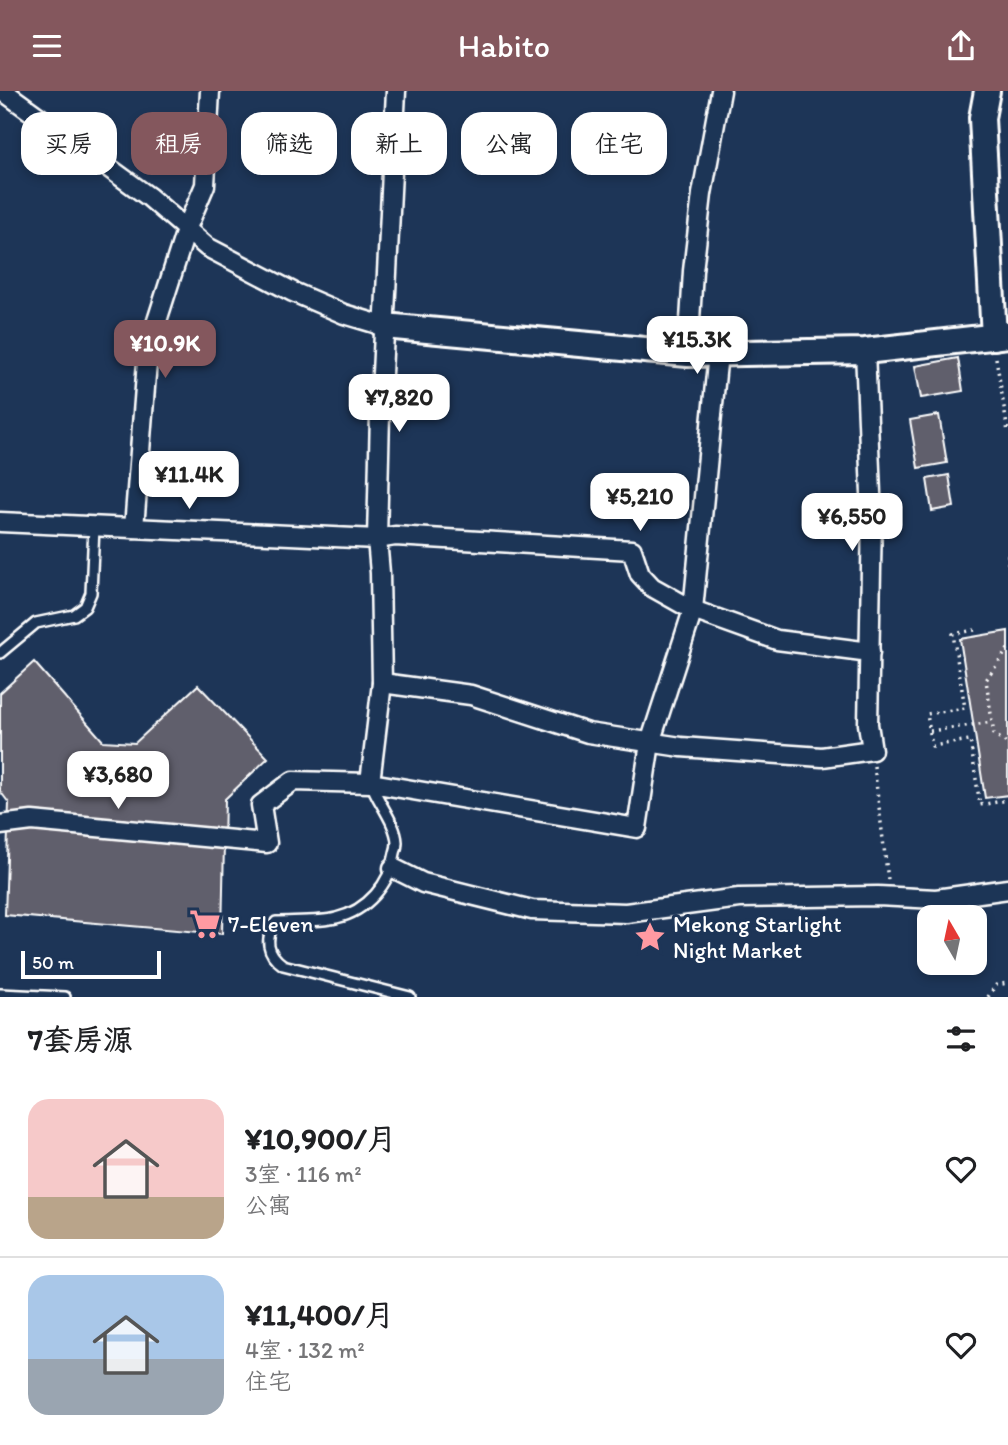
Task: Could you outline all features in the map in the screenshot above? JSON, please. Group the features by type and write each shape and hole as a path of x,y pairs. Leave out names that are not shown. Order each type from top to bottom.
{"street":[{"path":"3,91 149,197 207,247 293,292 344,314 384,326 688,353 865,351 1001,336 982,118 986,91"},
{"path":"134,528 148,349 186,230 205,184 210,91"},
{"path":"371,779 382,683 377,538 380,414 396,91"},
{"path":"688,353 693,271 702,194 721,91"},
{"path":"382,683 471,695 588,733 650,743 822,757 872,750 868,724 872,517 865,351"},
{"path":"0,825 32,821 267,843 261,805 293,781 371,779 637,828 650,743 694,610 718,353"},
{"path":"0,523 377,538 396,536 632,551 640,573 652,587 694,610 777,640 870,652"},
{"path":"393,868 423,883 533,910 626,913 739,898 890,896 936,899 1008,889"}],"lane":[{"path":"0,653 36,623 74,615 85,607 91,593 94,527"},
{"path":"371,779 397,842 393,868 380,891 360,908 336,918 276,922 271,929 268,946 282,965 410,997"},
{"path":"0,994 65,997"}],"path":[{"path":"1001,336 1008,432"},
{"path":"1008,555 1008,567"},
{"path":"975,630 953,634 965,708 927,714 932,746 970,740 980,805 1008,800"},
{"path":"1008,649 986,680 994,734 1008,744"},
{"path":"930,731 992,722"},
{"path":"872,750 890,896"},
{"path":"990,995 996,985 1008,983"}],"building":[{"path":"958,358 963,391 921,398 915,366"},
{"path":"939,415 947,463 918,468 910,420"},
{"path":"949,475 954,507 932,511 927,479"},
{"path":"1008,631 1008,795 985,798 960,639"},
{"path":"34,662 103,741 135,743 198,685 268,758 225,799 222,934 5,915 9,803 0,791 0,693"}],"place":[{"name":"7-Eleven","path":"205,924"},
{"name":"Mekong Starlight Night Market","path":"650,937"}]}
